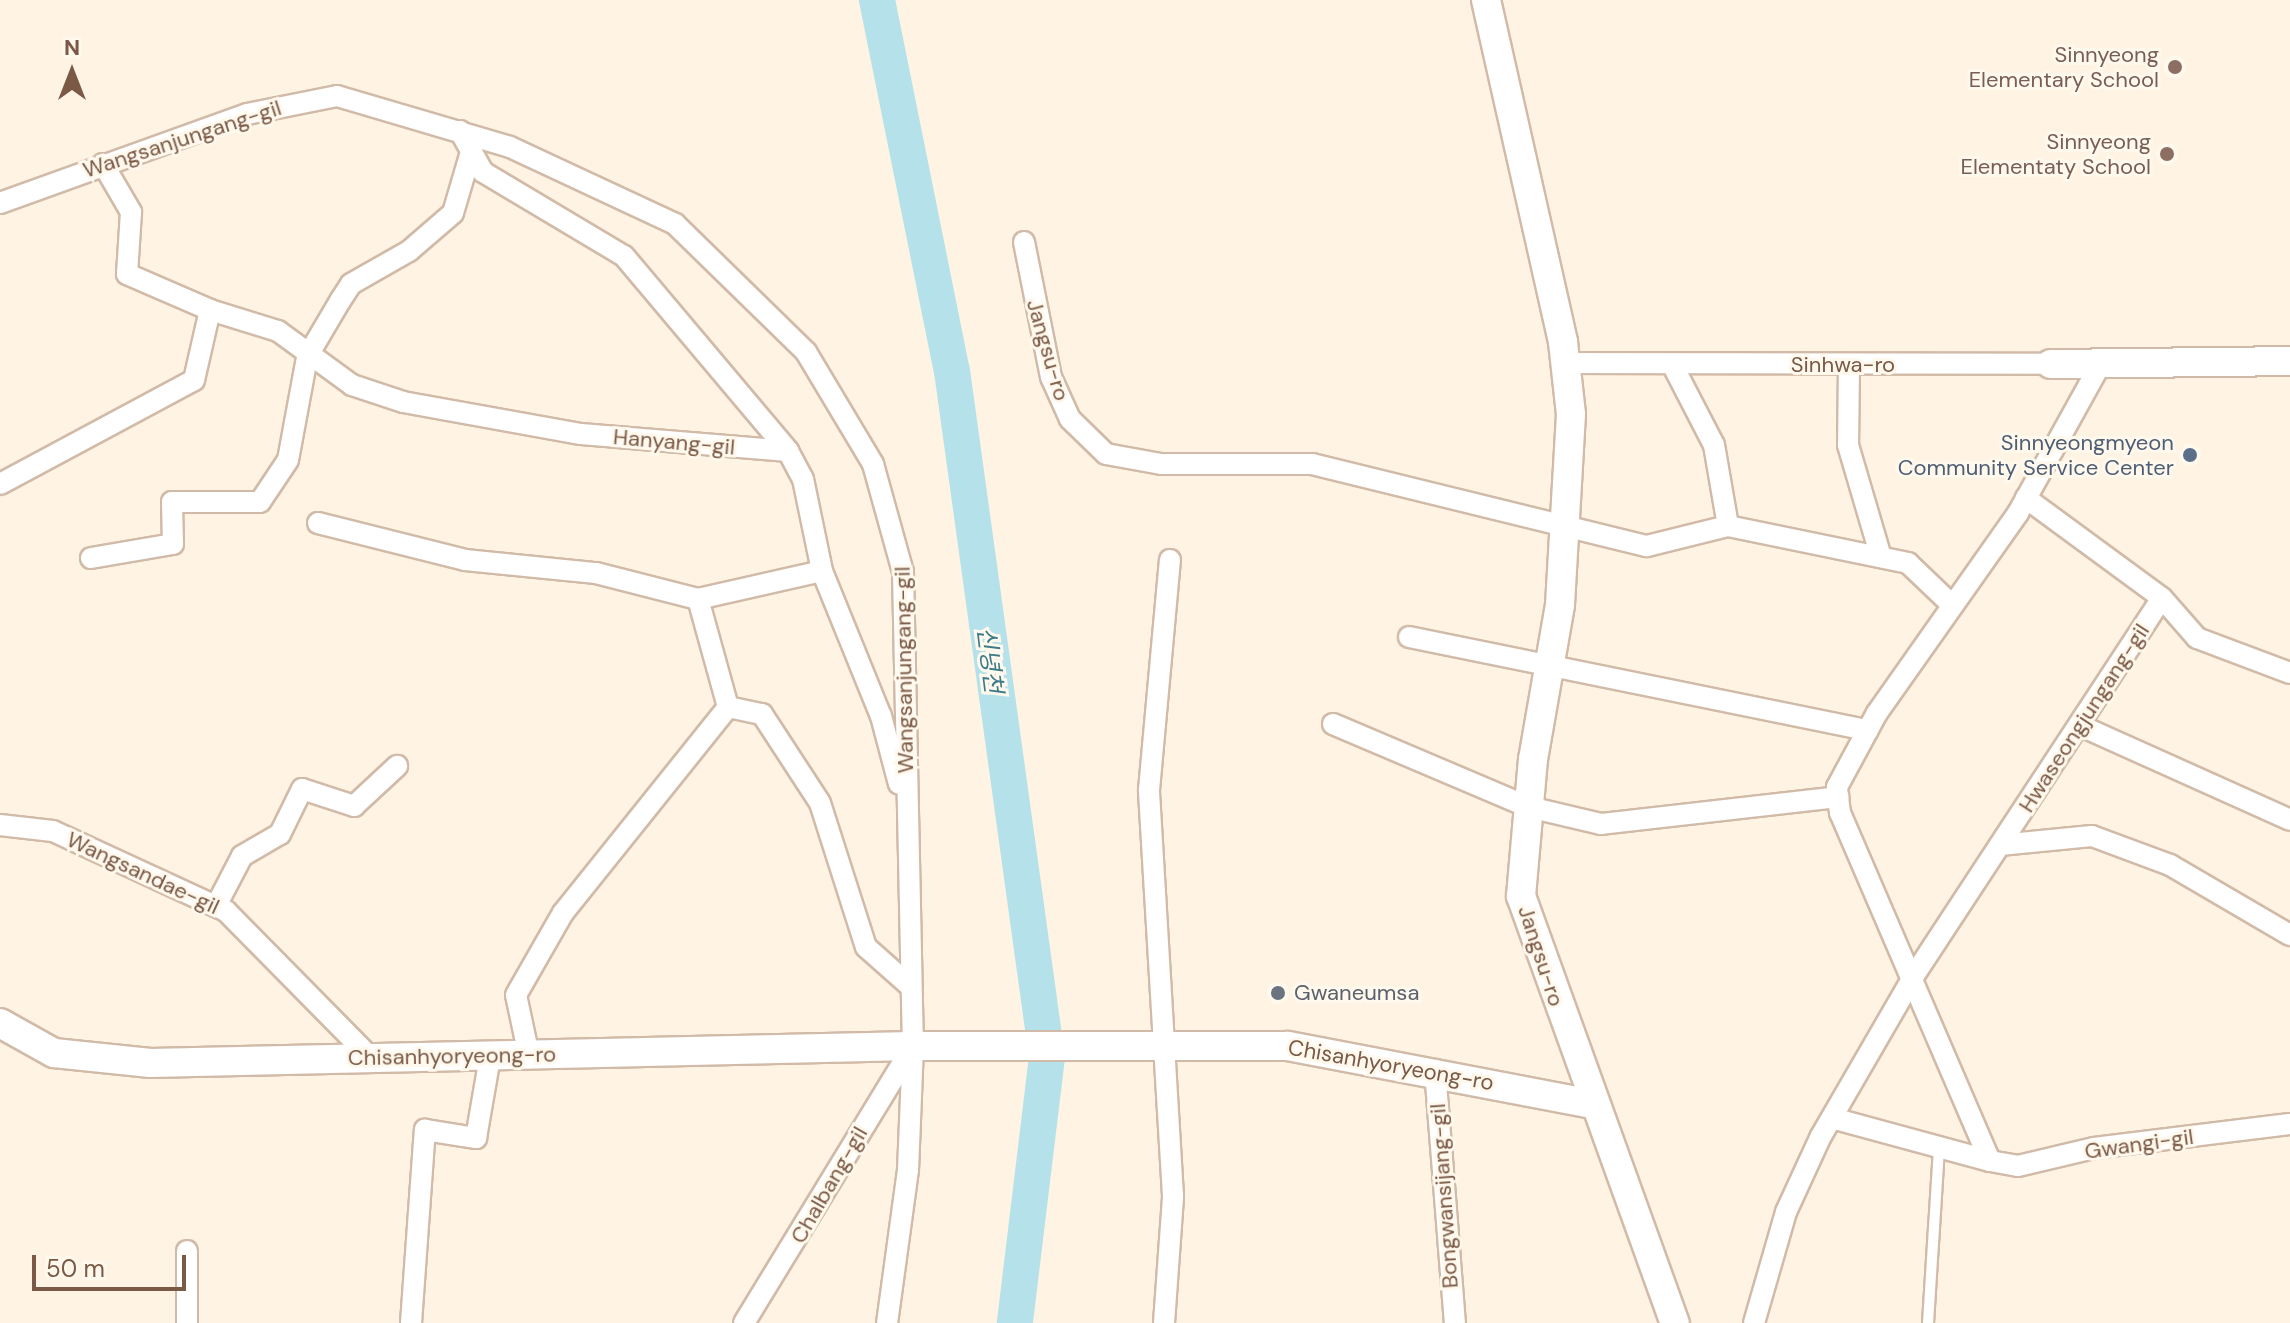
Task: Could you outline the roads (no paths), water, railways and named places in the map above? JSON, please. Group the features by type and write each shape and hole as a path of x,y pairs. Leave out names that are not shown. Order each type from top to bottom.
{"main road":[{"name":"Jangsu-ro","path":"1486,0 1566,363 1571,414 1566,523 1529,807 1521,896 1591,1104 1675,1323"},
{"path":"2051,364 2290,361"},
{"name":"Chisanhyoryeong-ro","path":"0,1023 54,1053 150,1063 913,1046 1152,1043 1288,1046 1435,1070 1591,1104"}],"street":[{"name":"Wangsanjungang-gil","path":"0,203 103,164 310,98 337,96 460,131 604,187 675,224 806,352 853,420 891,508 902,559 913,1046 908,1170 887,1323"},
{"path":"460,131 483,172 624,256 788,451 803,479 822,571 881,716 906,807"},
{"path":"91,558 173,544 172,502 260,502 288,460 307,357 351,284 409,251 453,213 471,152"},
{"name":"Hanyang-gil","path":"103,164 131,212 127,274 210,310 278,331 307,357 352,385 470,418 788,451"},
{"name":"Jangsu-ro","path":"1024,242 1051,377 1070,419 1106,454 1161,464 1205,458 1312,464 1566,523 1647,546 1728,526 1908,563 1952,605"},
{"path":"0,484 194,380 210,310"},
{"name":"Sinhwa-ro","path":"1566,363 1849,366 2051,364"},
{"path":"1990,1161 1838,797 1868,730 2026,498 2101,363"},
{"path":"1672,364 1714,445 1728,526"},
{"path":"1849,366 1848,445 1881,557"},
{"path":"2026,498 2162,598 2197,638 2290,673"},
{"path":"318,523 465,560 596,573 698,599 822,571"},
{"path":"1164,1323 1173,1196 1152,1043 1149,790 1170,560"},
{"name":"Hwaseongjungang-gil","path":"1754,1323 1786,1212 1832,1118 1913,977 2081,726 2162,598"},
{"path":"698,599 728,707"},
{"path":"1409,637 1868,730"},
{"path":"728,707 762,714 820,803 866,947 911,987"},
{"path":"529,1056 516,995 547,941 624,829 728,707"},
{"path":"1333,724 1529,807 1601,824 1838,797"},
{"path":"2081,726 2290,820"},
{"path":"216,906 242,856 280,834 302,789 354,806 397,766"},
{"name":"Wangsandae-gil","path":"0,825 53,831 216,906 370,1057"},
{"path":"2000,845 2092,836 2170,865 2290,935"},
{"name":"Chalbang-gil","path":"744,1323 913,1046"},
{"path":"411,1323 425,1130 476,1138 490,1057"},
{"name":"Bongwansijang-gil","path":"1435,1070 1455,1323"},
{"name":"Gwangi-gil","path":"1832,1118 2018,1166 2094,1148 2290,1124"},
{"path":"187,1251 187,1323"}],"lane":[{"path":"1928,1323 1939,1147"}],"waterway":[{"name":"신녕천","path":"877,0 952,371 1047,1057 1015,1323"}],"place":[{"name":"Sinnyeong Elementary School","path":"2175,67"},
{"name":"Sinnyeong Elementaty School","path":"2167,154"},
{"name":"Sinnyeongmyeon Community Service Center","path":"2190,455"},
{"name":"Gwaneumsa","path":"1278,993"}]}
